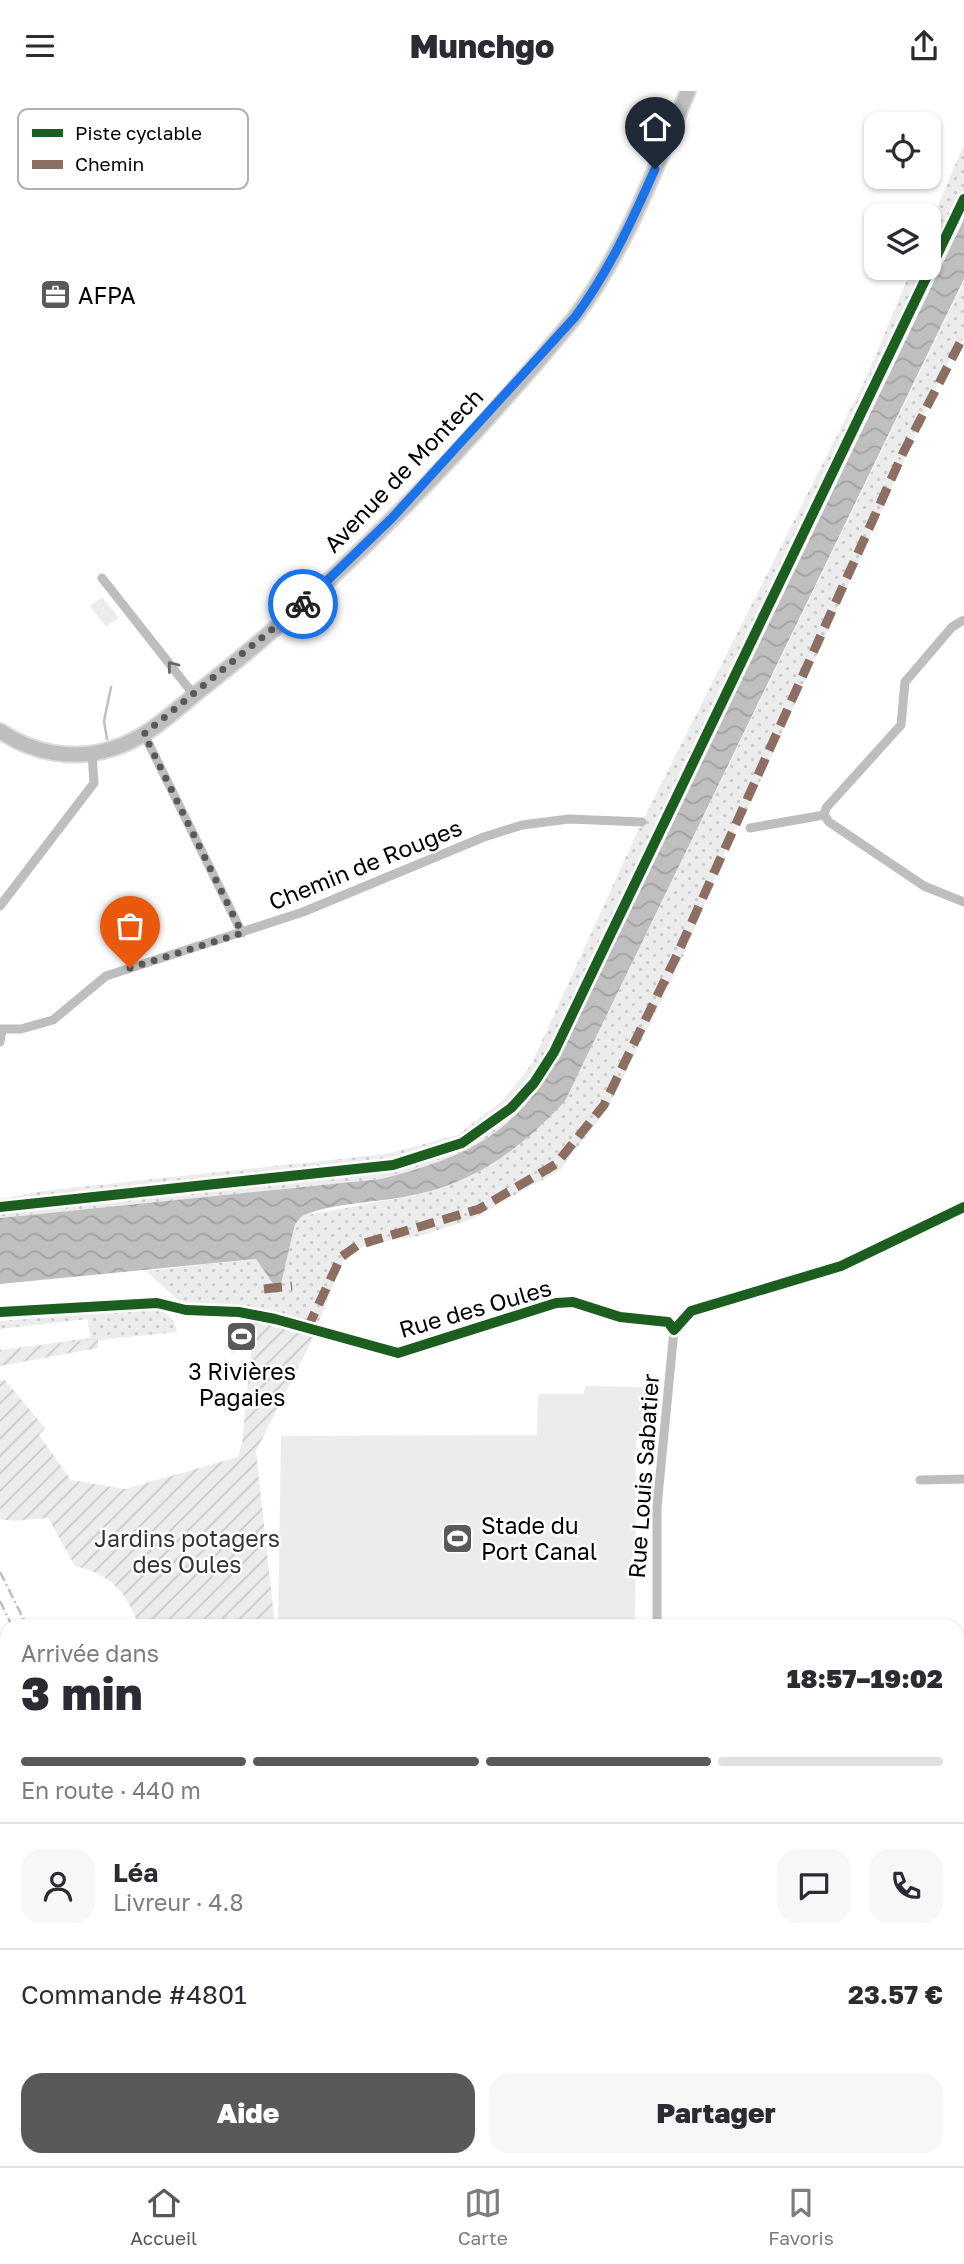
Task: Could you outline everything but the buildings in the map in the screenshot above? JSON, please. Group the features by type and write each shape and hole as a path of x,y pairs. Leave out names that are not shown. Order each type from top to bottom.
{"main road":[{"name":"Avenue de Montech","path":"0,731 17,743 42,751 92,754 129,743 194,695 303,605 392,518 575,317 595,290 628,231 688,91"}],"street":[{"path":"102,578 194,695"},
{"path":"824,815 826,808 901,725 905,682 952,627 964,620"},
{"path":"144,734 242,933"},
{"path":"0,906 94,783 92,754"},
{"path":"750,828 824,815"},
{"path":"824,815 829,822 924,886 964,902"},
{"name":"Chemin de Rouges","path":"1,1030 33,1027 53,1020 106,976 303,912 484,837 522,825 569,820 642,822"},
{"path":"0,1042 1,1030"},
{"path":"674,1330 691,1311 841,1266 964,1207"},
{"name":"Rue des Oules","path":"180,1307 186,1310 239,1312 275,1319 398,1353 556,1303 573,1302 620,1317 668,1322 674,1330"},
{"name":"Rue Louis Sabatier","path":"657,1619 657,1507 674,1330"},
{"path":"920,1480 964,1479"}],"green space":[{"path":"964,144 964,217 941,265 939,203"},
{"path":"907,280 934,280 561,1055 525,1105 506,1123 464,1151 381,1179 0,1218 0,1199 43,1191 387,1154 458,1135 503,1100 531,1065 642,822 866,378"},
{"path":"964,282 964,337 945,369 741,824 735,828 683,957 608,1108 560,1170 472,1219 420,1236 368,1244 345,1256 316,1329 244,1309 179,1301 146,1271 256,1259 274,1285 281,1284 295,1224 302,1216 416,1195 565,1101"},
{"path":"102,597 119,618 106,627 90,606"},
{"path":"158,1305 174,1321 177,1332 0,1350 90,1338 88,1319 0,1329 0,1321 66,1316 71,1310"},
{"name":"Jardins potagers des Oules","path":"255,1315 316,1332 256,1451 274,1619 136,1619 123,1595 108,1580 75,1566 48,1518 13,1521 0,1519 0,1381 5,1380 45,1428 39,1435 71,1480 125,1489 238,1457 242,1443"},
{"name":"3 Rivières Pagaies","path":"254,1324 251,1348 231,1353 231,1326"},
{"path":"98,1339 98,1348 0,1366 0,1350"},
{"name":"Stade du Port Canal","path":"585,1386 647,1387 646,1438 636,1439 635,1619 278,1619 281,1436 537,1435 538,1394 584,1394"}],"water":[{"path":"964,219 964,279 565,1101 510,1152 447,1186 397,1198 336,1206 302,1216 295,1224 281,1284 274,1285 256,1259 0,1284 0,1218 381,1179 464,1151 506,1123 525,1105 561,1055 935,280 941,280 941,267"}],"waterway":[{"path":"107,739 104,721 111,687"}],"railway":[{"path":"0,1572 24,1619"},
{"path":"0,1601 9,1619"}],"marked path":[{"path":"307,1329 341,1257 358,1245 479,1209 556,1164 604,1105 677,955 903,453 964,335"},
{"path":"264,1289 292,1286"}],"cycle path":[{"path":"0,1207 393,1165 462,1143 511,1108 534,1083 554,1052 964,199"},
{"path":"0,1312 157,1303 186,1310 239,1312 275,1319 398,1353 556,1303 573,1302 620,1317 668,1322 674,1330 691,1311 841,1266 964,1207"}],"way so far":[{"path":"130,968 242,933 144,734 253,648 303,604"}],"place":[{"name":"AFPA","path":"55,295"},
{"name":"3 Rivières Pagaies","path":"242,1337"},
{"name":"Stade du Port Canal","path":"458,1538"}],"route":[{"path":"303,604 392,518 575,317 595,290 628,231 655,169"}]}
